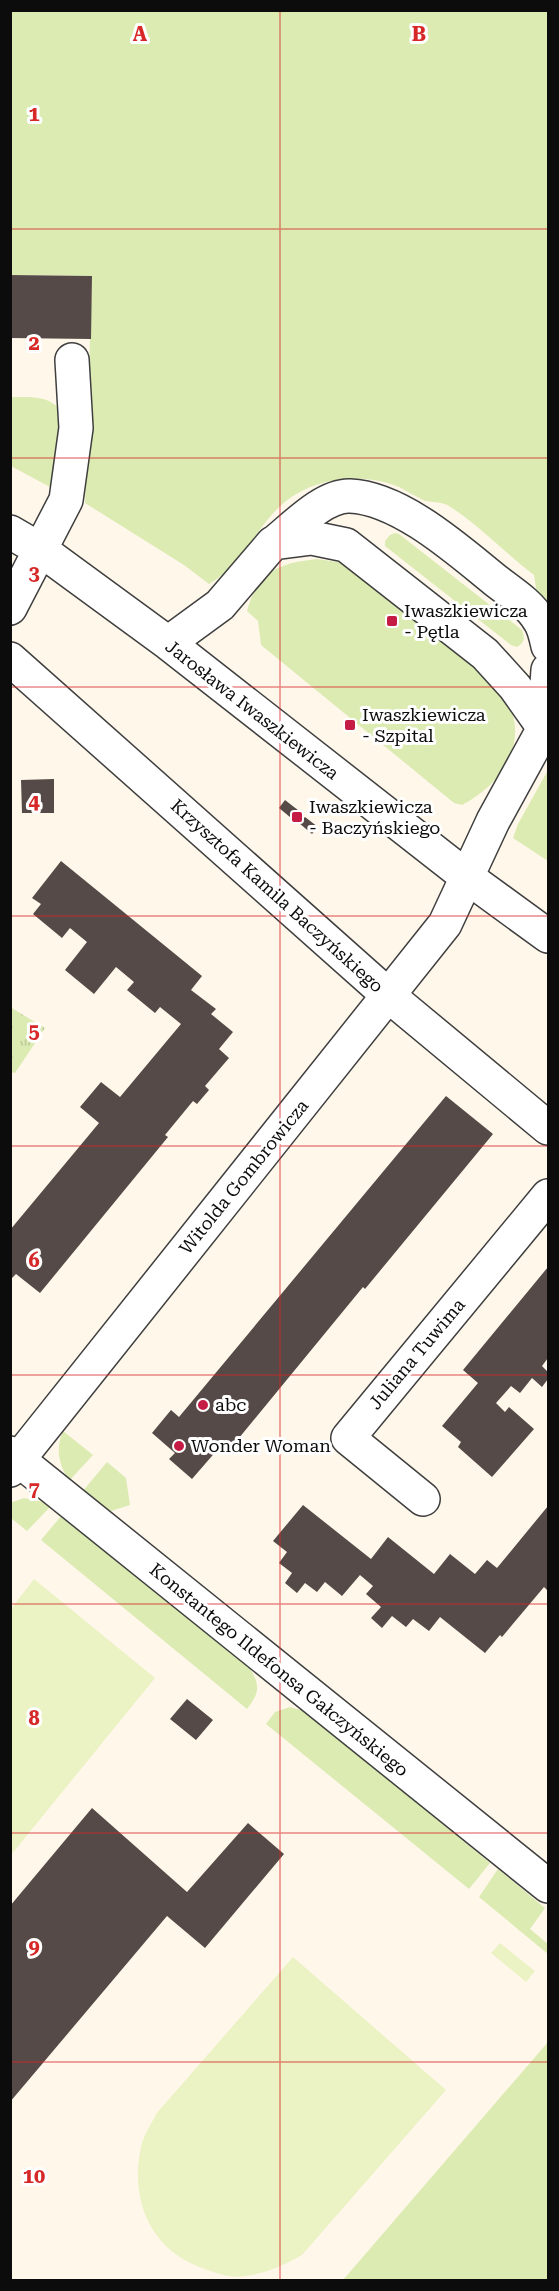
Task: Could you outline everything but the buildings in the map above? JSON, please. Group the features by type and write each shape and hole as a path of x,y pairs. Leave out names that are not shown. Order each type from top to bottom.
{"street":[{"path":"10,608 66,500 76,428 72,360"},
{"path":"168,644 220,605 273,543 329,499 349,496 369,499 405,514 436,532 525,604 539,620 549,646"},
{"name":"Jarosława Iwaszkiewicza","path":"10,532 41,550 168,644 467,877 549,936"},
{"path":"273,543 312,538 346,545 485,654 515,687 544,728"},
{"name":"Krzysztofa Kamila Baczyńskiego","path":"10,659 389,996 549,1128"},
{"path":"544,728 549,670"},
{"name":"Witolda Gombrowicza","path":"13,1461 445,924 493,821 544,728"},
{"name":"Juliana Tuwima","path":"423,1499 348,1438 549,1196"},
{"name":"Konstantego Ildefonsa Gałczyńskiego","path":"13,1461 549,1886"}],"green space":[{"path":"11,11 548,11 548,605 537,594 534,575 460,513 446,504 423,500 385,482 370,479 340,479 298,493 276,510 231,567 209,584 184,565 85,503 92,276 11,275"},
{"path":"10,343 12,397 33,397 46,400 52,402 62,412 61,493 11,466"},
{"path":"395,533 522,630 523,642 517,647 511,645 385,546 385,541"},
{"path":"317,559 344,563 479,666 492,678 505,696 513,714 515,732 513,749 506,765 495,780 462,805 454,803 261,645 258,621 247,611 257,587 272,571 292,563"},
{"path":"548,770 548,861 513,838 518,824"},
{"path":"10,1007 45,1028 15,1073 11,1072"},
{"path":"63,1431 93,1455 69,1481 59,1457 59,1444"},
{"path":"107,1462 126,1478 130,1505 111,1511 82,1492"},
{"path":"24,1498 51,1506 27,1531 11,1518 10,1503"},
{"path":"62,1515 250,1668 256,1680 257,1689 247,1709 41,1540"},
{"path":"34,1579 155,1678 11,1855 11,1609"},
{"path":"290,1707 304,1711 322,1725 490,1863 469,1889 266,1724 275,1712"},
{"path":"498,1869 545,1908 530,1929 548,1944 548,1954 479,1897"},
{"path":"500,1943 535,1971 526,1982 491,1953"},
{"path":"293,1957 446,2090 302,2255 261,2273 240,2277 227,2276 197,2266 180,2257 165,2246 154,2232 146,2216 138,2181 142,2143 156,2114"},
{"path":"548,2042 548,2280 343,2280"},
{"path":"474,2272 509,2280 468,2280"}],"place":[{"name":"Iwaszkiewicza - Pętla","path":"392,621"},
{"name":"Iwaszkiewicza - Szpital","path":"350,725"},
{"name":"Iwaszkiewicza - Baczyńskiego","path":"297,817"},
{"name":"abc","path":"203,1405"},
{"name":"Wonder Woman","path":"179,1446"}]}
